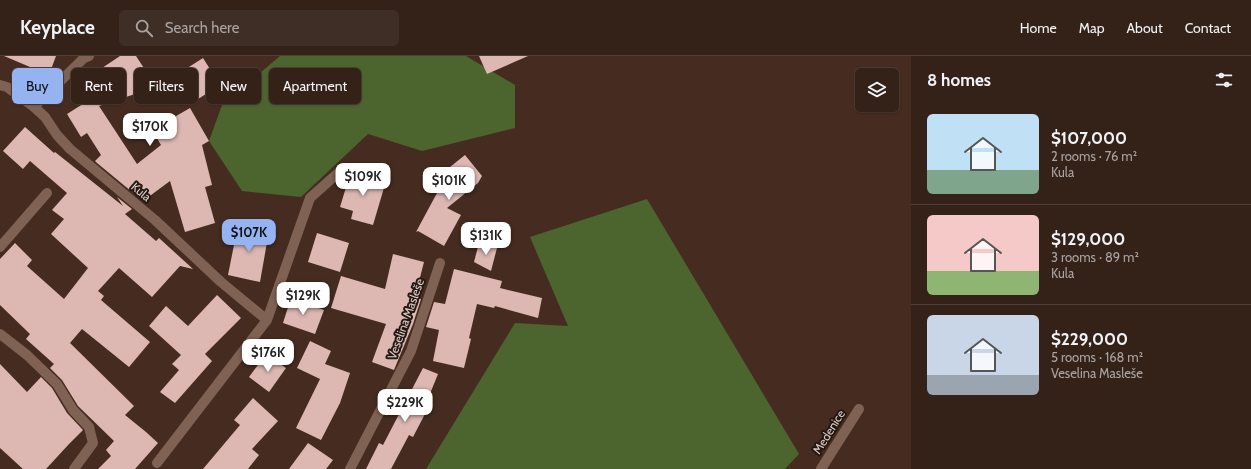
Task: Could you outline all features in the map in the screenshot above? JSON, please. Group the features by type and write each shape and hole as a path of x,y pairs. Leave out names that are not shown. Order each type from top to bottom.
{"street":[{"path":"34,107 86,57"},
{"name":"Kula","path":"0,84 34,107 45,117 57,135 70,149 155,220 221,282 267,320"},
{"path":"157,463 267,320 310,198 338,173"},
{"path":"0,247 47,193"},
{"name":"Veselina Masleše","path":"350,469 411,350 440,263"},
{"path":"0,334 27,355 57,384 73,410 89,427 93,443 74,469"},
{"name":"Medenice","path":"821,469 859,409"}],"green space":[{"path":"280,56 466,56 515,85 515,128 422,151 368,134 301,197 242,191 209,141 223,104 261,104 261,72"},
{"path":"647,199 799,454 785,469 426,469 515,323 568,326 530,237"}],"building":[{"path":"4,56 56,56 52,68 32,68"},
{"path":"120,56 136,56 144,68 134,68 134,94 126,97 126,68 102,68"},
{"path":"479,56 528,56 487,74"},
{"path":"203,58 209,68 206,68 206,94 198,99 198,68 187,68"},
{"path":"83,104 105,104 99,106 137,164 161,145 152,130 190,108 209,141 202,145 212,185 205,187 215,223 185,232 170,181 143,201 95,161 101,155 87,133 81,137 67,114"},
{"path":"25,127 54,153 55,152 123,206 117,197 132,209 125,214 156,241 159,238 193,269 180,266 152,297 119,268 98,291 104,296 101,300 150,342 129,367 82,329 70,343 134,406 125,415 158,443 135,469 98,469 111,456 106,450 114,441 78,406 62,380 50,368 54,364 26,339 30,334 0,305 0,259 15,243 32,260 27,266 64,299 88,268 51,234 64,219 52,210 67,193 30,161 23,169 3,151"},
{"path":"465,155 482,176 478,183 447,208 461,215 444,246 418,231 416,232 444,180 440,175"},
{"path":"351,171 386,181 373,225 351,219 353,211 340,207"},
{"path":"238,225 269,231 260,282 228,275"},
{"path":"317,233 349,243 340,272 308,262"},
{"path":"479,243 497,248 491,271 474,262"},
{"path":"393,254 424,262 415,297 421,299 413,324 394,370 372,362 386,324 331,308 341,276 385,289"},
{"path":"454,269 502,281 500,288 542,298 538,318 495,306 494,308 477,304 464,368 433,361 439,330 426,327 434,302 445,304"},
{"path":"217,295 241,318 205,354 212,361 175,403 160,392 179,370 172,364 181,355 149,326 166,306 188,326"},
{"path":"291,298 324,310 315,334 283,323"},
{"path":"310,341 331,351 325,364 350,373 340,403 321,440 296,428 320,379 297,368"},
{"path":"266,354 286,368 269,392 249,377"},
{"path":"0,364 27,392 41,377 52,388 67,413 83,430 46,469 23,469 0,448"},
{"path":"423,368 438,374 423,411 426,412 413,437 409,435 391,469 366,469 379,443 383,445"},
{"path":"253,398 278,421 252,449 259,455 248,469 203,469 240,425 234,420"},
{"path":"308,443 333,460 326,469 289,469"}]}
